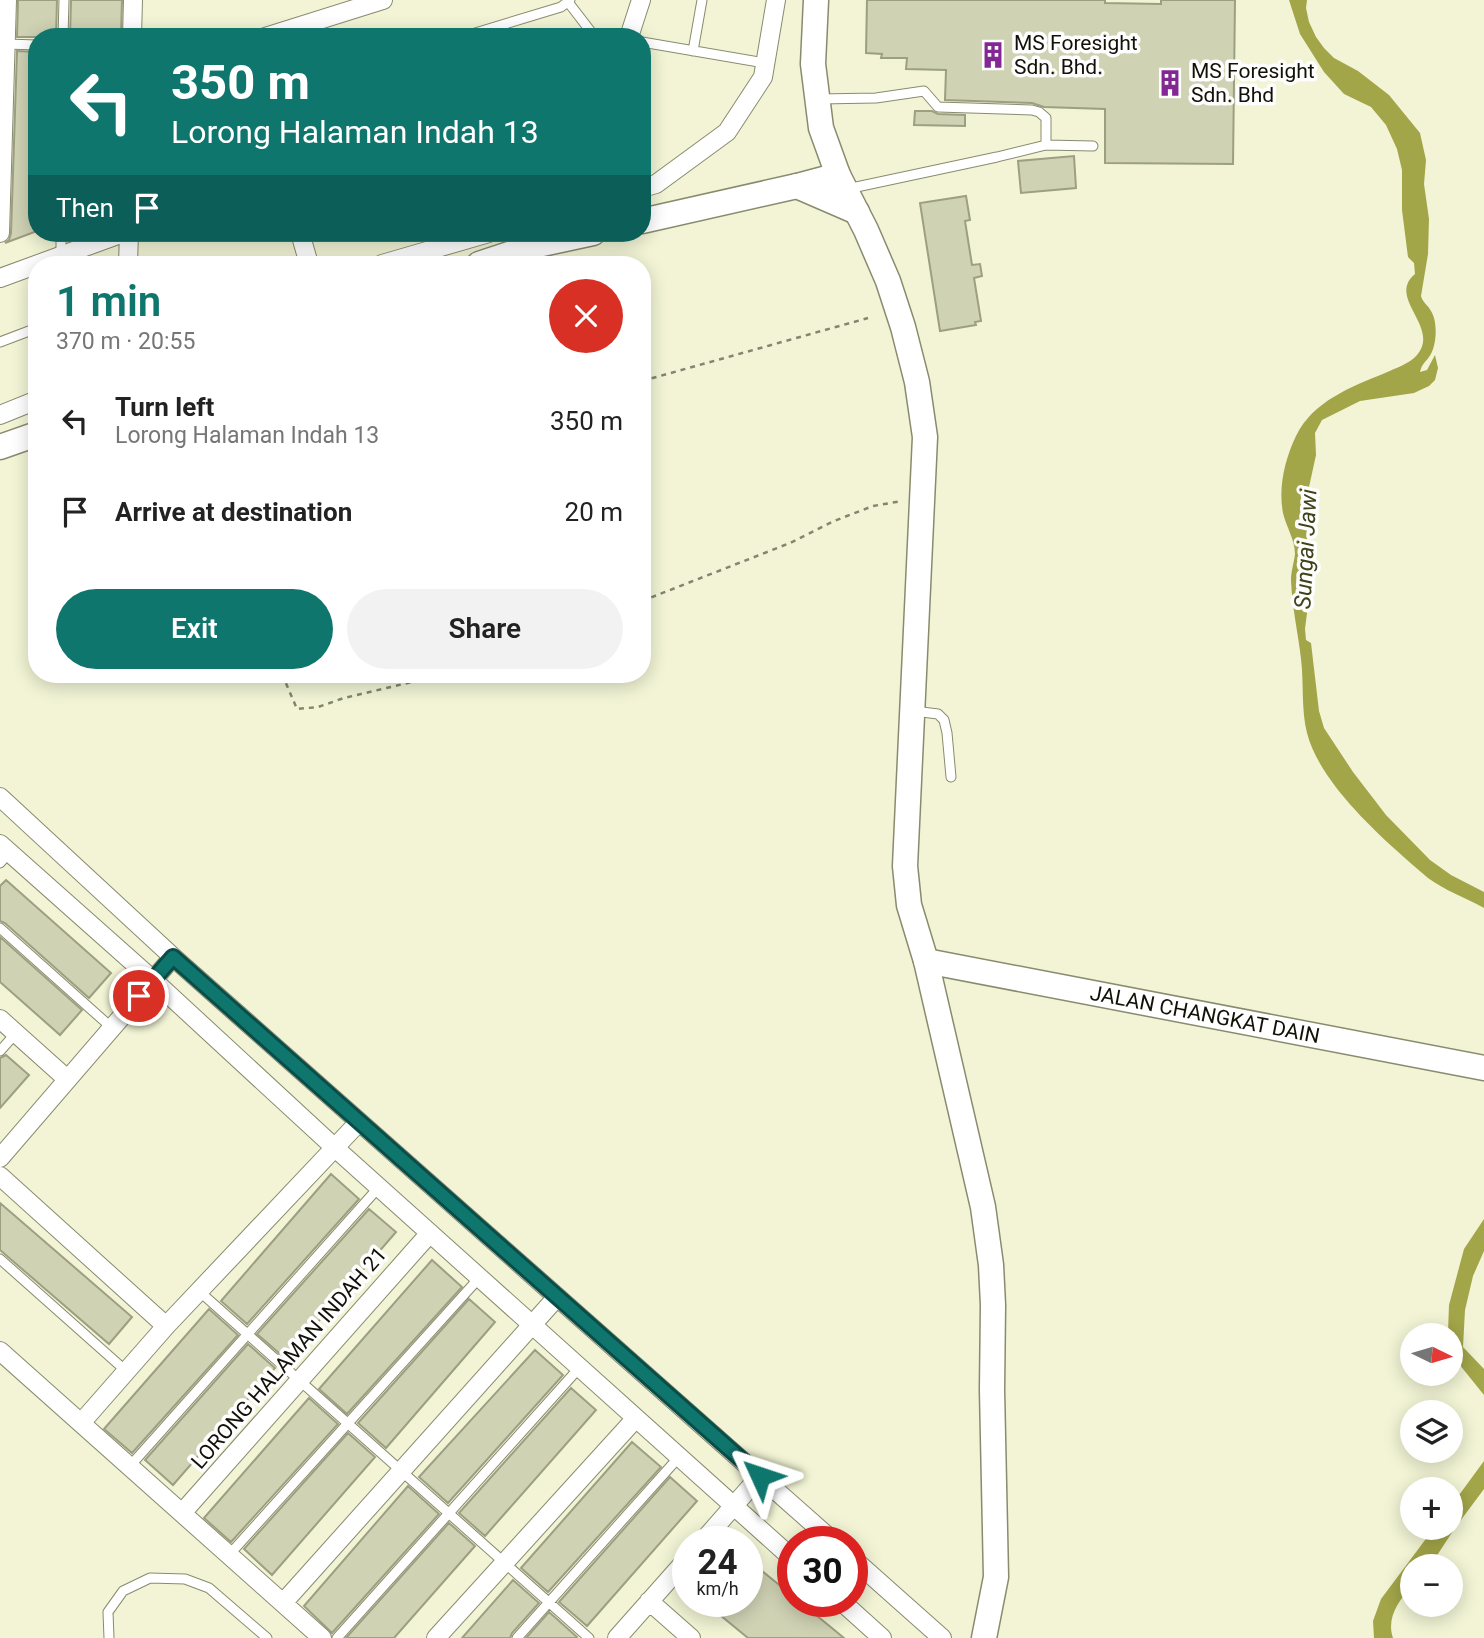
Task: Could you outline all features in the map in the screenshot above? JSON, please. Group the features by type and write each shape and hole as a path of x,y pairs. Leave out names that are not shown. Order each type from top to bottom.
{"main road":[{"path":"816,0 813,64 821,128 841,182 888,281 904,327 917,382 925,437 905,866 909,905 926,961 983,1207 991,1265 996,1577 984,1638"},
{"path":"651,220 797,186 841,182"},
{"path":"797,186 857,212"},
{"path":"504,256 551,242"},
{"path":"0,447 28,437"},
{"name":"JALAN CHANGKAT DAIN","path":"926,961 1484,1068"}],"street":[{"path":"0,233 7,0"},
{"path":"132,28 133,0"},
{"path":"294,28 383,0"},
{"path":"632,28 641,0"},
{"path":"651,184 656,184 727,132 763,77 776,0"},
{"path":"61,255 98,242"},
{"path":"410,256 458,242"},
{"path":"0,278 28,267"},
{"path":"0,415 28,404"},
{"path":"0,797 173,957 816,1526"},
{"path":"3,853 153,979 334,1147 777,1545"},
{"path":"0,1157 173,957"},
{"path":"0,1019 67,1079"},
{"path":"81,1423 166,1326 359,1122"},
{"path":"0,1176 166,1326"},
{"name":"LORONG HALAMAN INDAH 21","path":"182,1513 430,1233"},
{"path":"283,1603 557,1297"},
{"path":"0,1351 322,1638"},
{"path":"436,1638 636,1418"},
{"path":"716,1526 760,1476"},
{"path":"868,1572 942,1638"},
{"path":"617,1638 672,1576"},
{"path":"649,1601 691,1638"},
{"path":"859,1617 882,1638"}],"lane":[{"path":"63,28 64,0"},
{"path":"693,51 702,0"},
{"path":"492,28 561,7 569,1 588,28"},
{"path":"6,44 28,45"},
{"path":"651,44 765,63"},
{"path":"817,99 876,98 924,91 938,107 1032,110 1040,112 1046,118 1046,145"},
{"path":"841,182 997,157 1046,145 1093,146"},
{"path":"61,242 61,255"},
{"path":"0,342 28,331"},
{"path":"912,711 938,714 944,720 951,777"},
{"path":"0,928 112,1028"},
{"path":"0,1051 16,1033"},
{"path":"130,1466 379,1187"},
{"path":"0,1259 126,1371"},
{"path":"229,1555 480,1277"},
{"path":"199,1291 589,1638"},
{"path":"337,1638 580,1367"},
{"path":"517,1638 679,1457"},
{"path":"109,1638 108,1612 123,1591 150,1578 185,1579 209,1588 267,1638"}],"path":[{"path":"651,378 868,318"},
{"path":"651,597 778,548 873,506 923,498"},
{"path":"286,683 298,709 318,707 354,695 407,683"}],"shaded area":[{"path":"1289,0 1307,0 1309,22 1324,48 1334,58 1358,71 1389,95 1420,133 1426,160 1424,184 1429,219 1428,254 1421,296 1435,321 1436,334 1432,352 1420,372 1427,370 1435,355 1438,368 1435,380 1429,386 1414,393 1360,401 1322,420 1315,433 1316,455 1309,487 1310,508 1302,569 1306,585 1306,640 1311,643 1319,711 1324,728 1386,815 1430,860 1451,875 1484,892 1484,908 1428,878 1370,826 1344,797 1321,765 1307,733 1291,577 1295,549 1284,518 1282,503 1286,464 1296,436 1312,413 1346,390 1410,361 1423,344 1423,334 1406,293 1408,283 1415,274 1414,263 1408,257 1402,210 1402,170 1397,149 1386,125 1371,107 1344,94 1324,72 1300,34"},
{"path":"1484,1219 1484,1251 1473,1276 1465,1310 1463,1347 1463,1323 1448,1323 1449,1305 1464,1249"},
{"path":"1463,1347 1484,1369 1484,1395 1463,1369"},
{"path":"1484,1461 1484,1489 1463,1517 1463,1490"},
{"path":"1425,1540 1447,1540 1438,1554 1415,1554"},
{"path":"1400,1574 1400,1601 1391,1623 1393,1638 1374,1638 1373,1621 1381,1599"}],"building":[{"path":"18,0 57,0 56,28 28,28 28,37 17,37"},
{"path":"71,0 122,0 121,28 70,28"},
{"path":"867,0 1105,0 1105,3 1161,4 1161,0 1235,0 1233,164 1105,163 1105,109 945,100 946,70 906,69 907,58 881,58 882,54 866,53"},
{"path":"17,51 28,52 28,234 5,243 11,233"},
{"path":"915,111 965,115 965,126 914,125"},
{"path":"1074,156 1076,188 1021,193 1018,161"},
{"path":"966,196 970,220 965,221 972,265 980,264 982,276 974,278 981,321 975,322 976,325 940,331 920,203"},
{"path":"6,880 111,973 89,998 0,921 0,886"},
{"path":"0,937 82,1010 60,1035 0,982"},
{"path":"6,1055 29,1075 0,1108 0,1058"},
{"path":"331,1174 359,1199 247,1324 221,1301"},
{"path":"0,1203 132,1317 109,1344 0,1250"},
{"path":"369,1209 396,1232 286,1359 257,1334"},
{"path":"432,1260 462,1287 347,1414 319,1389"},
{"path":"469,1299 495,1322 386,1448 358,1423"},
{"path":"209,1309 238,1335 132,1453 104,1429"},
{"path":"248,1344 275,1368 173,1485 145,1460"},
{"path":"535,1350 563,1375 448,1503 419,1477"},
{"path":"571,1388 596,1410 485,1536 459,1513"},
{"path":"309,1398 338,1424 231,1542 204,1518"},
{"path":"348,1433 375,1457 272,1575 244,1549"},
{"path":"632,1442 661,1467 548,1592 521,1568"},
{"path":"670,1477 697,1501 675,1526 672,1526 672,1529 587,1626 559,1602"},
{"path":"408,1486 439,1514 332,1633 304,1606"},
{"path":"449,1523 475,1546 394,1638 346,1638"},
{"path":"763,1572 777,1583 777,1617 818,1617 844,1638 748,1638 722,1617 763,1617"},
{"path":"513,1580 539,1603 510,1638 462,1638"},
{"path":"549,1612 577,1637 526,1638"}],"place":[{"name":"MS Foresight Sdn. Bhd.","path":"993,55"},
{"name":"MS Foresight Sdn. Bhd","path":"1170,83"}],"route":[{"path":"139,996 173,957 760,1476"}],"water label":[{"name":"Sungai Jawi","path":"1306,549"}]}
